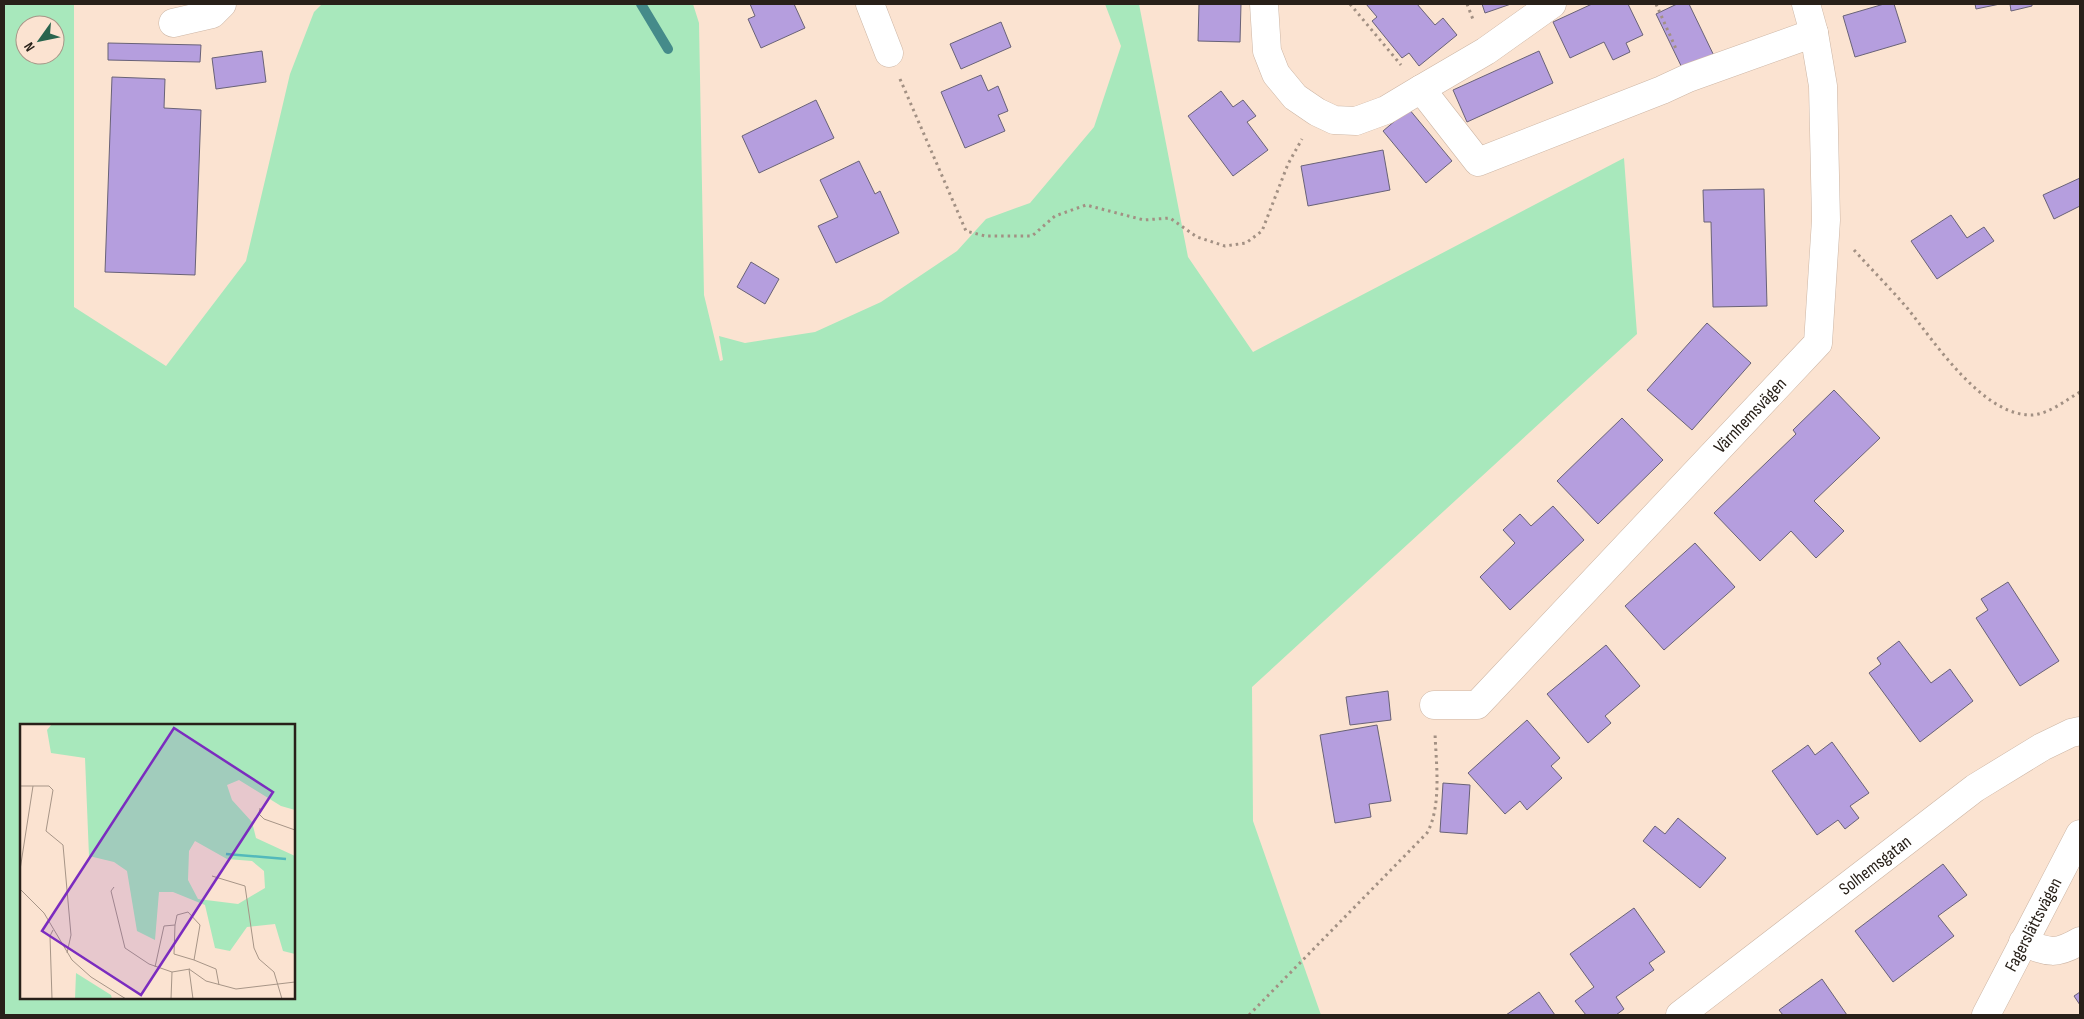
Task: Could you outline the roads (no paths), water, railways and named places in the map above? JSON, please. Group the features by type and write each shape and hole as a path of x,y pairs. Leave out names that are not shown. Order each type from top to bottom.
{"street":[{"path":"173,23 212,14 222,4"},
{"path":"870,4 890,53"},
{"path":"1264,4 1267,51 1276,74 1295,97 1317,112 1334,120 1356,121 1386,110 1486,51 1552,4"},
{"name":"Värnhemsvägen","path":"1434,705 1477,706 1818,344 1826,220 1823,86 1814,33 1806,4"},
{"path":"1421,88 1478,162 1688,78 1814,33"},
{"name":"Solhemsgatan","path":"1680,1015 1974,788 2042,746 2080,731"},
{"name":"Fagerslättsvägen","path":"1986,1015 2080,834"},
{"path":"2023,942 2042,950 2063,951 2080,941"}],"waterway":[{"path":"641,4 668,49"}]}
